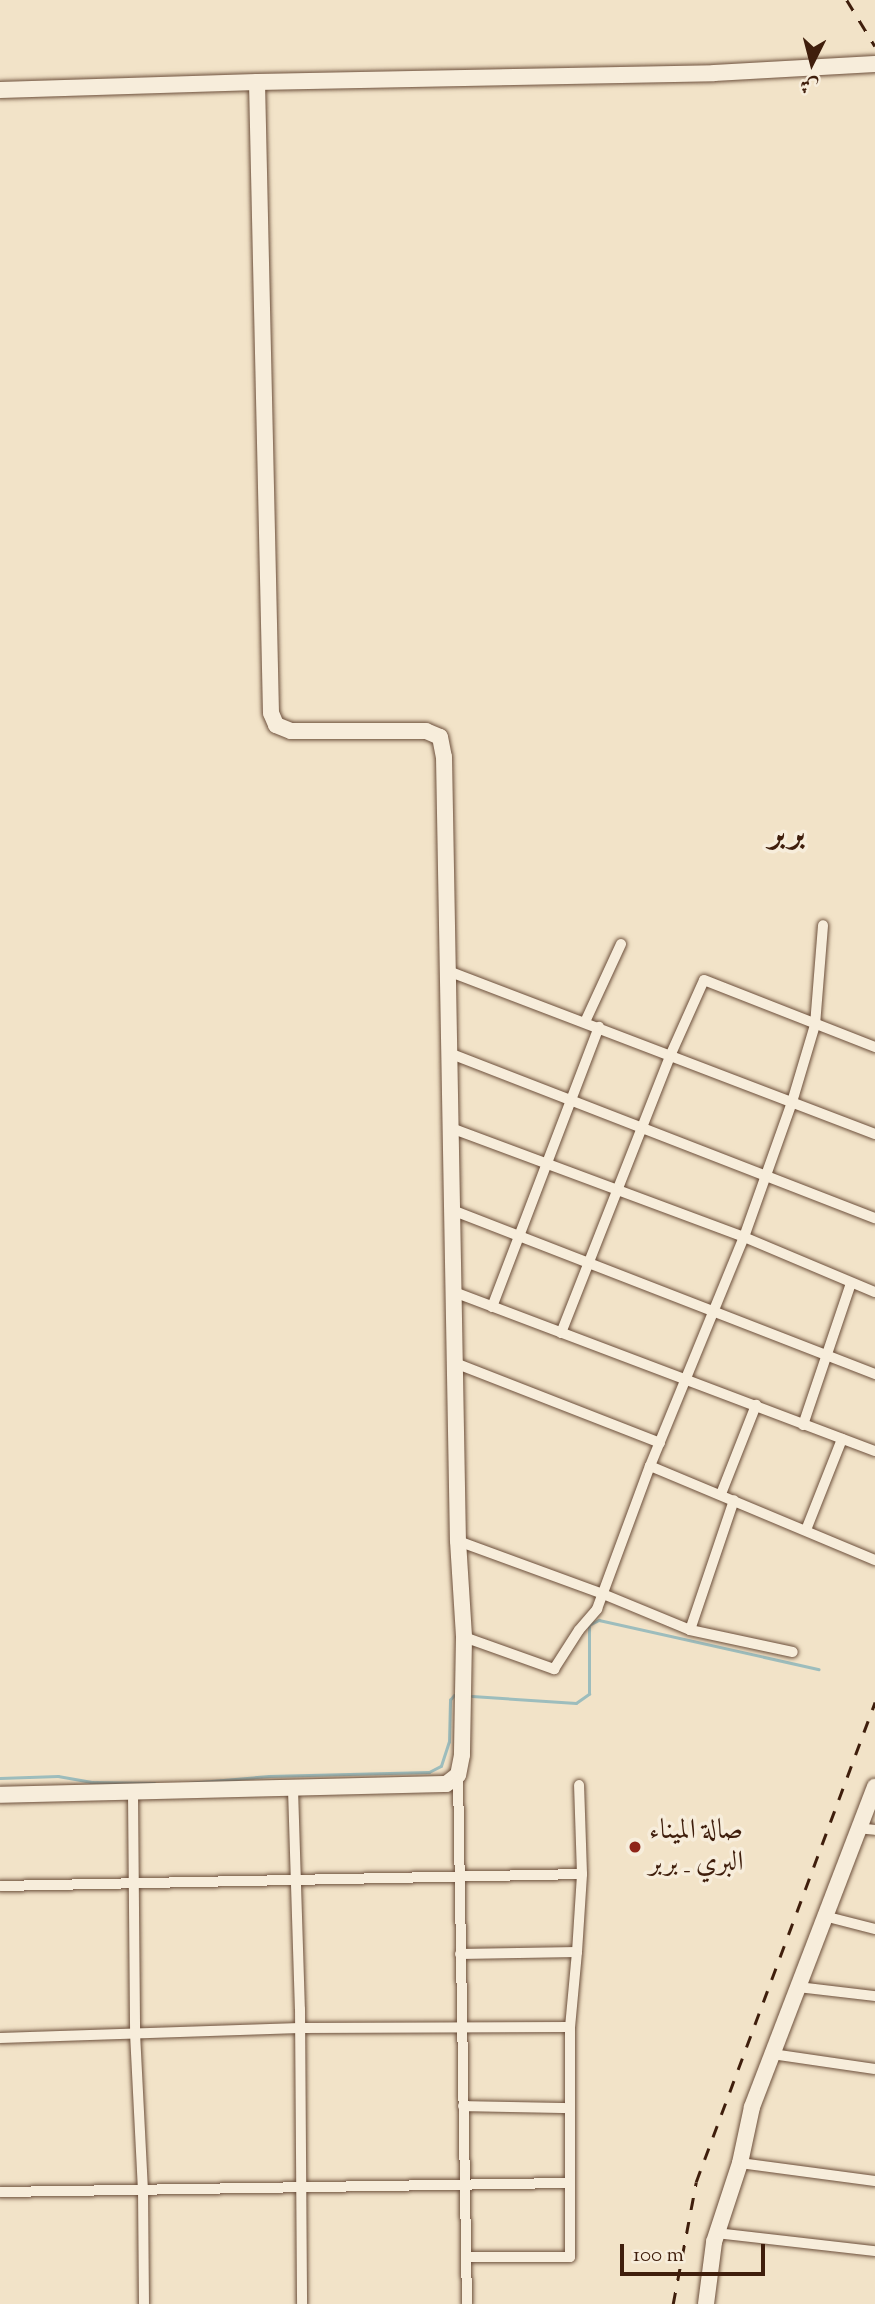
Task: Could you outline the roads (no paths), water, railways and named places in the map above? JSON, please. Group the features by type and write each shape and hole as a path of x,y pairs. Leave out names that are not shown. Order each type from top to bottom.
{"street":[{"path":"0,90 257,82 714,74 875,64"},
{"path":"257,82 271,713 276,725 291,731 426,731 440,737 444,757 458,1541 464,1637 462,1755 458,1775 467,2304"},
{"path":"464,1637 554,1669 579,1630 597,1609 650,1466 744,1237 792,1102 815,1025 822,925"},
{"path":"585,1022 621,944"},
{"path":"448,971 875,1133"},
{"path":"561,1334 620,1190 670,1056 704,980 875,1047"},
{"path":"492,1307 599,1027"},
{"path":"449,1053 875,1218"},
{"path":"451,1128 744,1237 875,1292"},
{"path":"452,1209 875,1374"},
{"path":"803,1425 824,1355 851,1283"},
{"path":"454,1292 561,1334 687,1377 803,1425 875,1451"},
{"path":"455,1363 660,1443"},
{"path":"721,1494 756,1405"},
{"path":"806,1530 842,1439"},
{"path":"650,1466 875,1559"},
{"path":"690,1630 734,1500"},
{"path":"458,1541 603,1594 690,1630 793,1652"},
{"path":"0,1795 446,1784 458,1775"},
{"path":"466,2256 570,2258 570,2027 582,1874 579,1785"},
{"path":"706,2304 716,2233 740,2163 752,2108 857,1828 875,1787"},
{"path":"293,1789 300,2028 302,2304"},
{"path":"133,1793 135,2033 143,2189 144,2304"},
{"path":"857,1828 875,1830"},
{"path":"0,1886 460,1874 582,1874"},
{"path":"824,1916 875,1929"},
{"path":"460,1954 577,1952"},
{"path":"798,1986 875,1996"},
{"path":"0,2038 300,2028 570,2027"},
{"path":"772,2054 875,2068"},
{"path":"463,2106 570,2108"},
{"path":"740,2163 875,2181"},
{"path":"0,2192 301,2185 569,2183"},
{"path":"716,2233 875,2251"}],"waterway":[{"path":"472,1696 576,1703 589,1694 589,1625 599,1620 819,1669"},
{"path":"188,1783 269,1776 429,1772 441,1766 449,1742 450,1700 454,1695"},
{"path":"0,1778 58,1776 91,1782 154,1783"}],"railway":[{"path":"847,0 875,46"},
{"path":"673,2304 696,2182 875,1702"}],"place":[{"name":"صالة الميناء البري _ بربر","path":"635,1847"}],"district":[{"name":"بربر","path":"787,835"}]}
